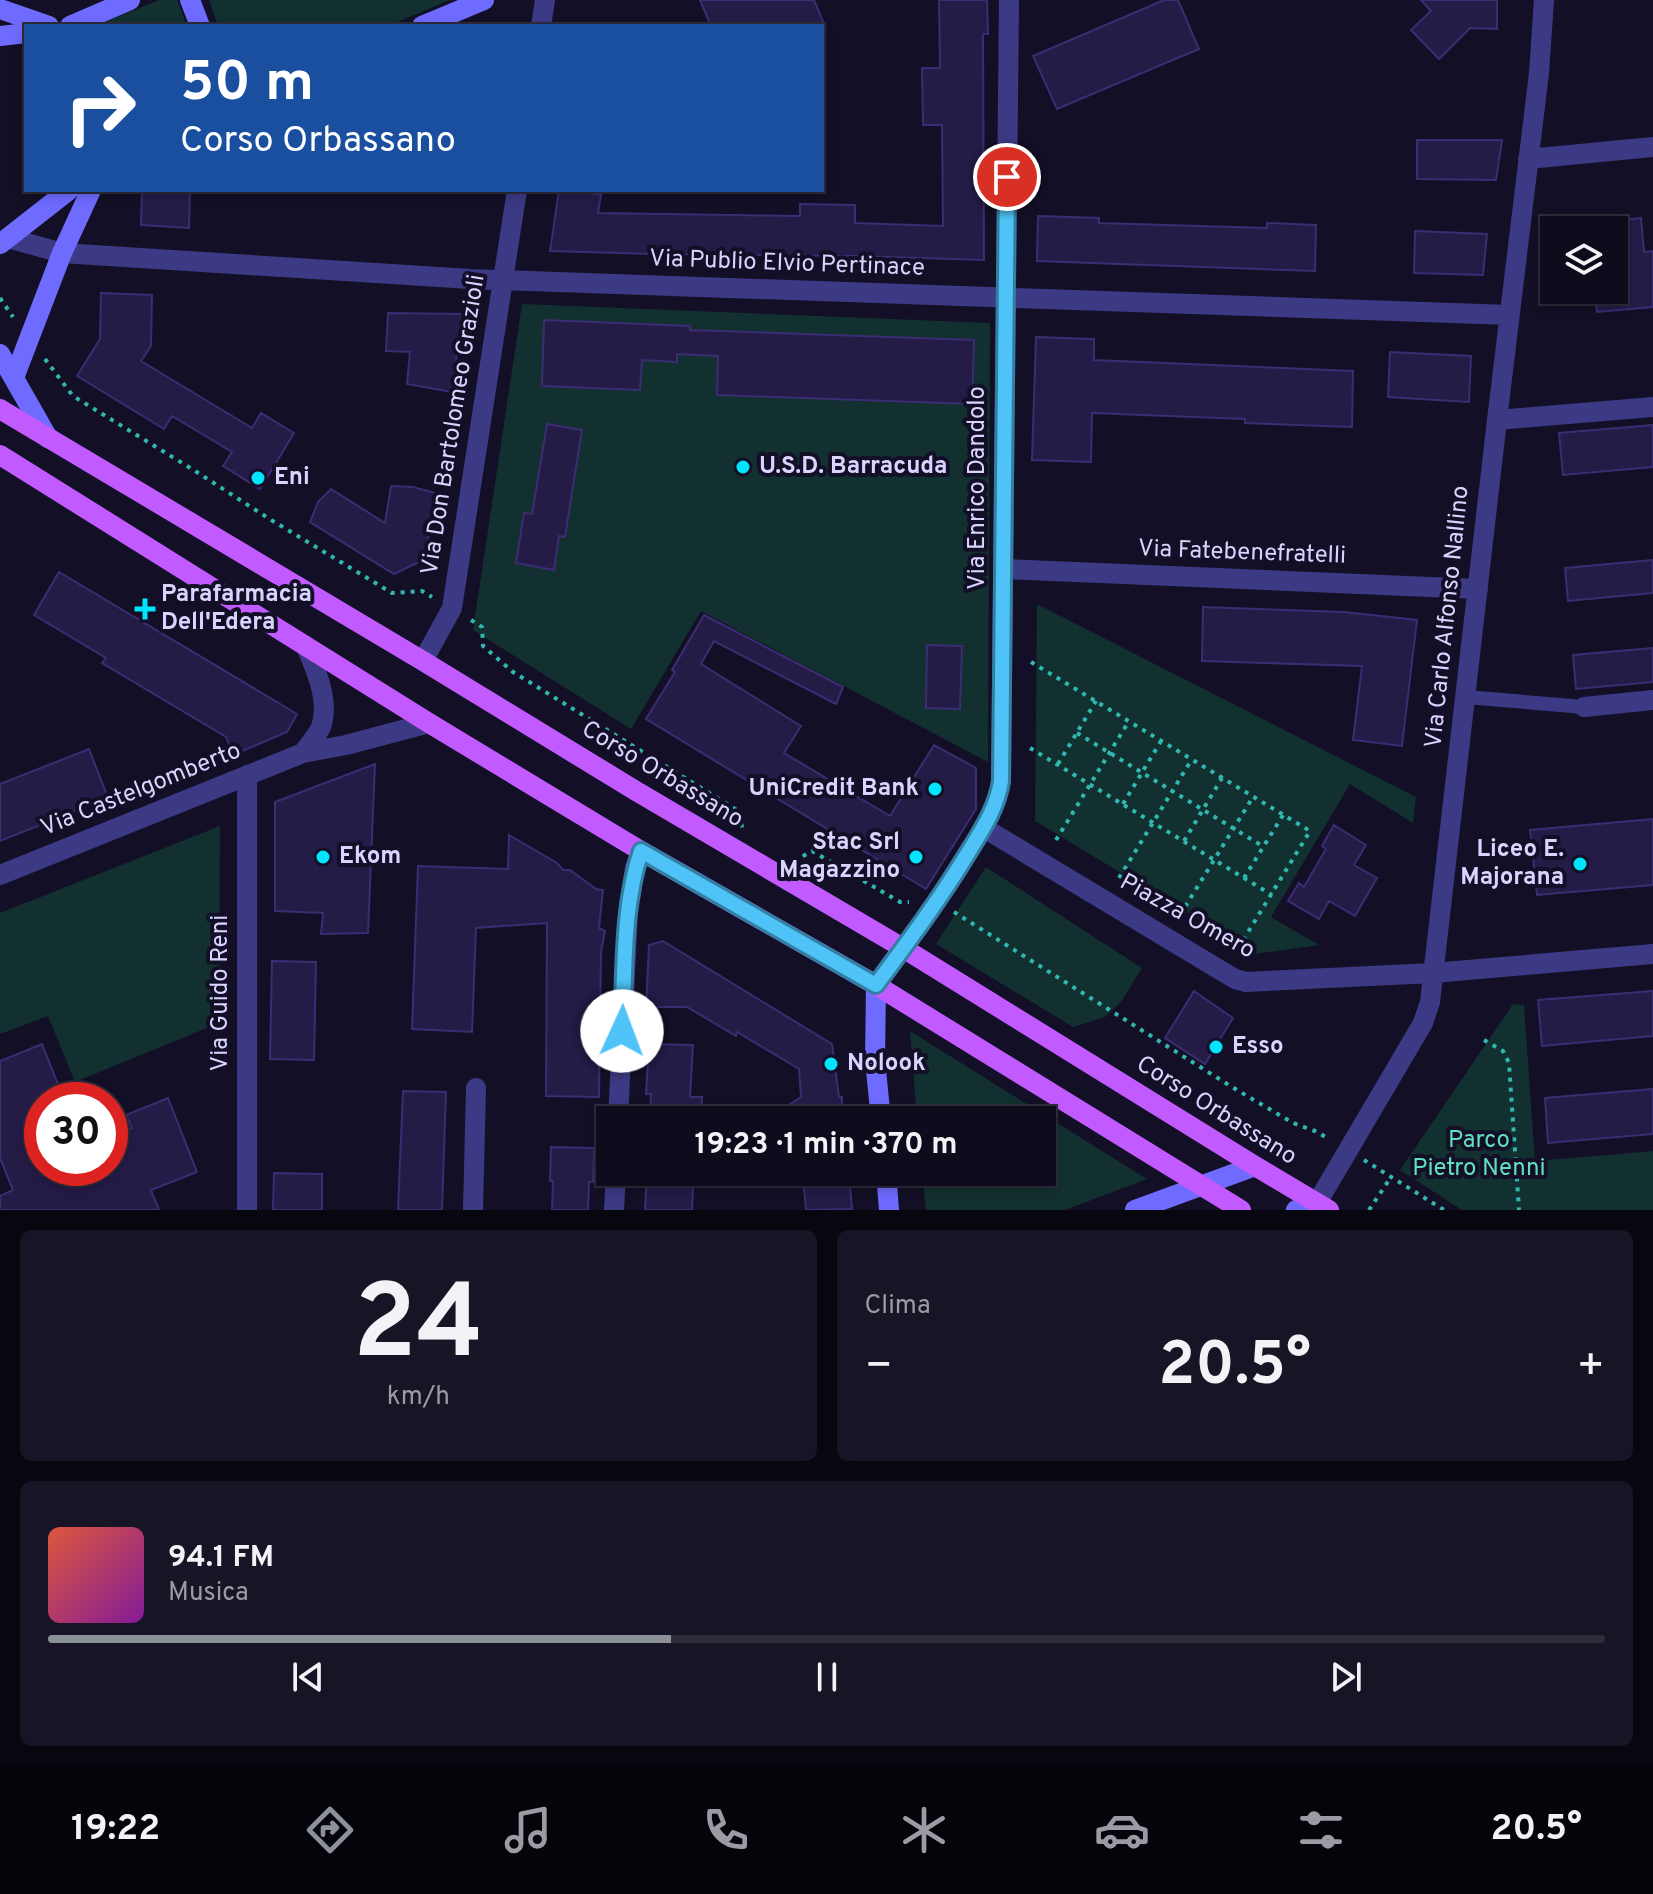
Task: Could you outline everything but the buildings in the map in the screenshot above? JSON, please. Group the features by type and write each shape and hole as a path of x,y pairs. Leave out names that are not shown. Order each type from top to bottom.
{"main road":[{"name":"Corso Orbassano","path":"0,409 903,948 1320,1208"},
{"path":"0,455 429,723 641,851 876,985 1241,1210"}],"street":[{"path":"75,24 130,0"},
{"path":"190,0 199,24"},
{"path":"427,24 484,0"},
{"path":"541,24 545,0"},
{"name":"Via Enrico Dandolo","path":"903,948 938,901 984,828 999,797 1001,781 1009,0"},
{"name":"Via Carlo Alfonso Nallino","path":"1320,1208 1348,1150 1423,1023 1430,1002 1539,73 1544,0"},
{"path":"0,9 43,24"},
{"path":"0,36 24,33"},
{"path":"1528,159 1653,147"},
{"path":"4,241 66,192"},
{"path":"14,378 62,253 90,192"},
{"name":"Via Don Bartolomeo Grazioli","path":"423,661 452,608 517,192"},
{"name":"Via Publio Elvio Pertinace","path":"4,241 62,253 503,280 1510,315"},
{"name":"Corso Orbassano","path":"0,354 48,438"},
{"path":"1497,420 1653,407"},
{"name":"Via Fatebenefratelli","path":"1004,569 1478,589"},
{"path":"303,753 320,728 323,714 319,678 306,646"},
{"path":"1584,707 1653,700"},
{"name":"Via Castelgomberto","path":"0,875 303,753 429,723"},
{"name":"Via Guido Reni","path":"247,775 247,1210"},
{"name":"Piazza Omero","path":"984,828 1235,979 1246,982 1433,973 1653,954"},
{"path":"619,1106 628,912 635,867 641,851"},
{"path":"880,1106 875,1060 876,985 903,948"},
{"path":"473,1210 476,1088"},
{"path":"1135,1210 1255,1166"},
{"path":"614,1210 615,1186"},
{"path":"887,1186 889,1210"},
{"path":"1296,1210 1320,1208"}],"lane":[{"path":"1466,697 1584,707"}],"path":[{"path":"28,338 73,396 392,593 422,591 482,627 483,646 513,672 740,812 742,833"},
{"path":"1031,662 1310,831 1237,950"},
{"path":"1058,764 1096,701"},
{"path":"1056,840 1129,721"},
{"path":"1077,733 1264,847"},
{"path":"1123,804 1161,741"},
{"path":"1030,748 1272,895"},
{"path":"1119,878 1192,759"},
{"path":"1184,841 1222,778"},
{"path":"1180,915 1253,797"},
{"path":"1244,878 1283,815"},
{"path":"792,862 812,851 900,902 938,901 1232,1087 1293,1123 1315,1131 1348,1150 1444,1210"},
{"path":"1484,1040 1503,1051 1509,1063 1519,1210"},
{"path":"1369,1210 1391,1177"}],"green space":[{"path":"159,0 177,0 186,24 100,24"},
{"path":"209,0 450,0 393,24 217,24"},
{"name":"U.S.D. Barracuda","path":"522,304 990,323 988,762 701,611 631,729 473,630"},
{"path":"1037,604 1416,797 1413,823 1350,784 1271,917 1319,945 1255,954 1035,821"},
{"path":"220,826 219,1023 75,1082 48,1016 0,1034 0,913"},
{"path":"986,867 1142,968 1121,1002 1105,1017 1073,1027 936,944"},
{"name":"Parco Pietro Nenni","path":"1513,1004 1524,1005 1535,1161 1653,1151 1653,1210 1462,1210 1400,1170"},
{"path":"910,1031 1030,1106 916,1106"},
{"path":"1056,1122 1147,1179 1065,1210 926,1210 923,1186 1056,1186"}],"place":[{"name":"U.S.D. Barracuda","path":"743,467"},
{"name":"Eni","path":"258,478"},
{"name":"Parafarmacia Dell'Edera","path":"145,609"},
{"name":"UniCredit Bank","path":"935,789"},
{"name":"Ekom","path":"323,857"},
{"name":"Stac Srl Magazzino","path":"916,857"},
{"name":"Liceo E. Majorana","path":"1580,864"},
{"name":"Esso","path":"1216,1047"},
{"name":"Nolook","path":"831,1064"}],"route":[{"path":"622,1031 628,912 635,867 641,851 876,985 945,891 984,828 999,797 1007,177"}]}
